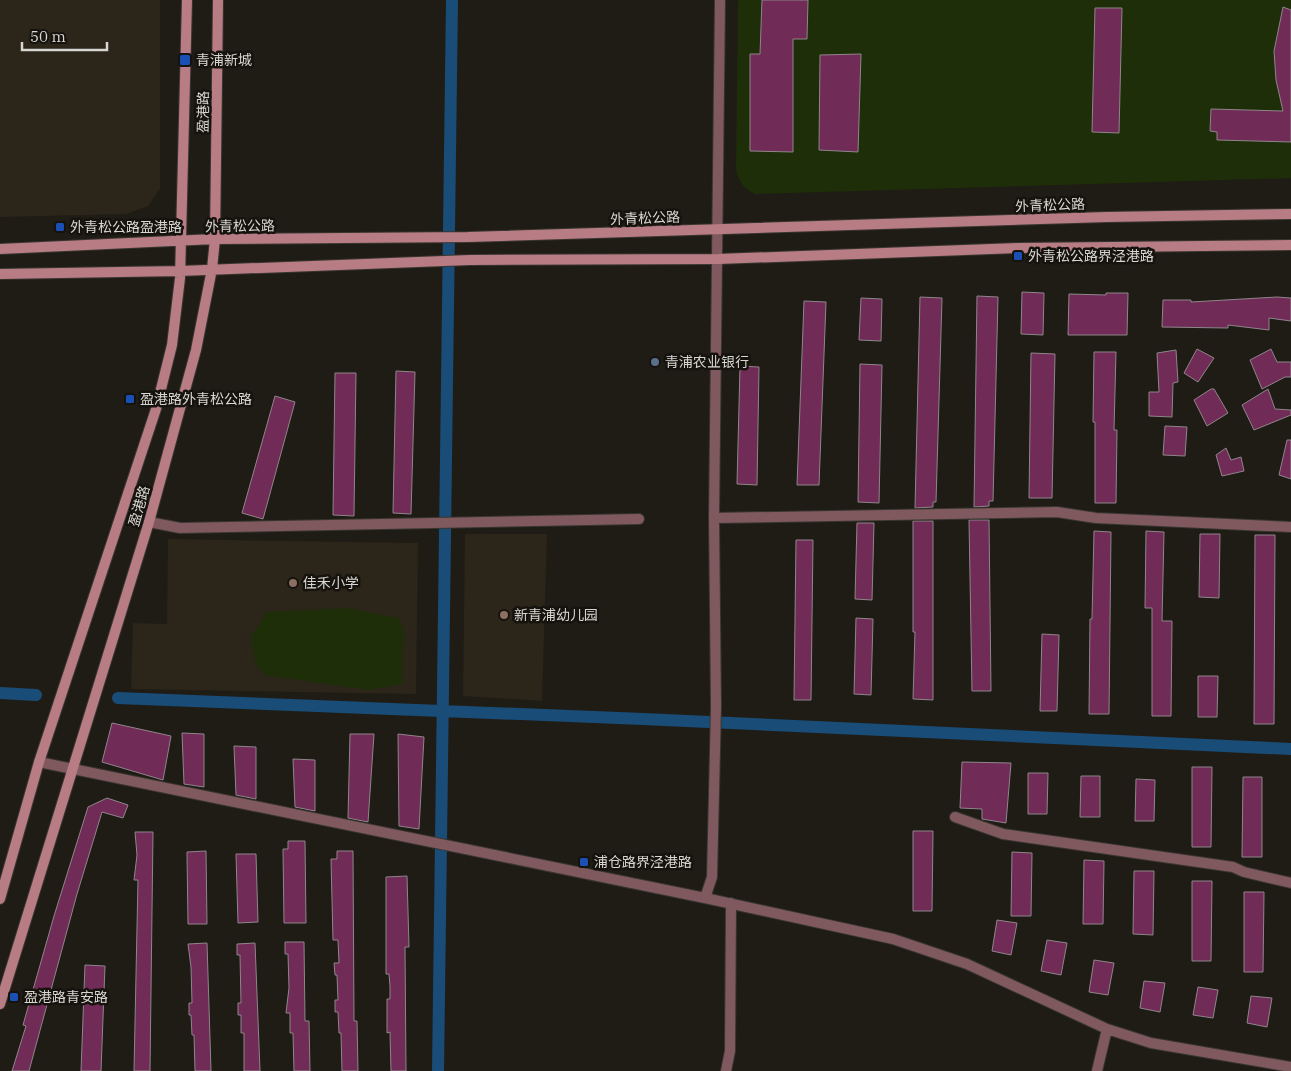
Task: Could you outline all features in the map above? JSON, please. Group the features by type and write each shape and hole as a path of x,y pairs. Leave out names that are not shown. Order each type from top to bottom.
{"main road":[{"name":"盈港路","path":"0,899 39,762 156,409 172,345 182,241 187,0"},
{"name":"盈港路","path":"0,1004 149,522 196,350 212,269 215,240 218,0"},
{"name":"外青松公路","path":"0,249 215,240 468,237 1097,217 1291,214"},
{"path":"0,274 180,271 420,261 718,259 1020,248 1291,245"}],"street":[{"path":"706,898 712,877 716,738 714,518 720,0"},
{"path":"714,518 1057,512 1096,518 1291,527"},
{"path":"149,522 180,528 639,520"},
{"path":"39,762 426,840 893,938 927,948 1009,982 1106,1029 1151,1043 1291,1067"},
{"path":"955,818 1003,834 1233,867 1244,872 1291,883"},
{"path":"726,1071 730,1051 731,903"},
{"path":"1097,1071 1106,1029"}],"shaded area":[{"path":"0,0 160,0 160,189 148,206 126,214 0,217"},
{"name":"新青浦幼儿园","path":"465,534 547,534 542,701 463,696"},
{"name":"佳禾小学","path":"168,539 418,543 416,694 131,689 133,623 167,624"}],"green space":[{"path":"738,0 1291,0 1291,178 755,194 742,184 736,168"},
{"path":"347,608 398,618 404,629 402,684 369,690 264,675 255,661 251,637 267,612"}],"building":[{"path":"762,0 808,0 807,39 793,39 793,152 750,151 750,54 760,54"},
{"path":"1283,7 1291,10 1291,142 1217,140 1217,132 1210,131 1211,109 1283,111 1276,80 1274,51"},
{"path":"1095,8 1122,8 1119,133 1092,132"},
{"path":"861,54 858,152 819,150 820,55"},
{"path":"1022,292 1044,293 1043,335 1021,334"},
{"path":"1106,293 1128,293 1127,335 1068,335 1069,294 1106,295"},
{"path":"977,296 998,297 993,501 989,501 989,506 974,507"},
{"path":"920,297 942,298 936,502 933,502 933,507 915,508"},
{"path":"1277,297 1291,298 1291,321 1269,318 1269,330 1228,325 1228,328 1162,327 1163,300 1191,300 1191,302"},
{"path":"861,298 882,299 881,341 859,340"},
{"path":"804,301 826,302 819,485 797,485"},
{"path":"1197,349 1214,358 1198,382 1184,373"},
{"path":"1271,349 1277,362 1291,362 1291,377 1285,377 1262,389 1250,360"},
{"path":"1176,350 1178,382 1173,383 1172,417 1149,416 1149,392 1159,392 1157,353"},
{"path":"1094,352 1116,352 1114,430 1117,430 1116,503 1095,503"},
{"path":"1031,353 1055,354 1052,498 1029,498"},
{"path":"860,364 882,365 879,503 858,502"},
{"path":"740,366 759,367 757,485 737,484"},
{"path":"396,371 415,372 411,514 393,513"},
{"path":"335,373 356,373 354,516 333,515"},
{"path":"1214,389 1228,413 1207,426 1194,400"},
{"path":"1268,389 1275,409 1291,410 1291,415 1254,430 1242,405"},
{"path":"275,396 295,402 263,519 242,513"},
{"path":"1165,426 1187,427 1185,456 1163,455"},
{"path":"1287,440 1291,440 1291,479 1279,475"},
{"path":"1226,448 1231,460 1241,457 1244,471 1222,476 1216,455"},
{"path":"969,520 989,520 991,691 972,691"},
{"path":"913,521 933,521 933,700 913,699 915,632 913,632"},
{"path":"857,523 874,523 872,600 855,599"},
{"path":"1094,531 1111,532 1109,714 1089,714 1090,619 1092,619"},
{"path":"1146,531 1164,532 1162,621 1172,621 1171,716 1152,716 1152,608 1145,608"},
{"path":"1200,534 1220,534 1219,598 1199,597"},
{"path":"1255,535 1275,535 1274,724 1254,724"},
{"path":"796,540 813,540 811,700 794,700"},
{"path":"856,618 873,619 871,695 854,694"},
{"path":"1042,634 1059,635 1057,711 1040,711"},
{"path":"1198,676 1218,676 1217,717 1198,717"},
{"path":"112,723 171,736 163,780 102,762"},
{"path":"182,733 204,734 204,787 184,784"},
{"path":"350,734 374,734 368,822 348,818"},
{"path":"398,734 424,737 419,829 399,826"},
{"path":"234,746 256,747 256,799 236,795"},
{"path":"293,759 315,760 315,811 295,807"},
{"path":"962,762 1011,763 1006,823 982,819 982,809 960,808"},
{"path":"1192,767 1212,767 1211,847 1192,847"},
{"path":"1028,773 1048,773 1047,814 1028,814"},
{"path":"1081,776 1100,776 1100,817 1080,817"},
{"path":"1243,777 1262,777 1262,857 1242,857"},
{"path":"1136,779 1155,780 1154,821 1135,821"},
{"path":"107,798 128,805 123,818 102,812 77,894 29,1071 12,1071 26,1026 23,1025 54,916 88,807"},
{"path":"913,831 933,831 932,911 913,911"},
{"path":"135,832 153,832 150,1071 134,1071 138,880 134,880 137,855"},
{"path":"288,841 305,841 306,923 284,923 283,849 288,849"},
{"path":"206,851 207,924 188,924 187,852"},
{"path":"337,851 353,851 354,1021 357,1021 358,1071 342,1071 341,1033 339,1033 338,1012 335,1012 335,1000 338,1000 337,975 335,975 334,963 339,963 338,940 333,940 331,859 337,859"},
{"path":"1012,852 1032,853 1031,916 1011,916"},
{"path":"236,854 256,854 258,922 238,923"},
{"path":"1084,860 1104,861 1103,924 1083,924"},
{"path":"1134,871 1154,871 1153,935 1133,934"},
{"path":"407,876 409,947 405,947 406,1071 391,1071 390,1032 387,1033 387,999 390,999 390,986 389,974 386,974 386,877"},
{"path":"1192,881 1212,881 1211,961 1192,961"},
{"path":"1244,892 1264,892 1263,972 1244,972"},
{"path":"997,920 1017,923 1011,955 992,951"},
{"path":"1047,940 1067,943 1061,975 1041,971"},
{"path":"285,942 304,942 305,1021 309,1021 310,1071 294,1071 293,1033 290,1033 290,1013 286,1013 289,988 288,954 285,954"},
{"path":"207,943 211,1071 195,1071 194,1035 192,1035 191,1015 189,1015 189,1003 192,1003 188,944"},
{"path":"255,943 260,1071 244,1071 244,1033 241,1033 241,1015 238,1015 238,1003 241,1003 240,955 237,955 237,944"},
{"path":"1094,960 1114,963 1108,995 1089,992"},
{"path":"85,965 105,966 101,1071 81,1071"},
{"path":"1144,981 1165,983 1160,1012 1140,1008"},
{"path":"1198,987 1218,990 1213,1018 1193,1015"},
{"path":"1251,996 1272,998 1267,1027 1247,1023"}],"waterway":[{"path":"438,1071 452,0"},
{"path":"0,693 36,695"},
{"path":"118,698 643,719 1291,749"}],"place":[{"name":"青浦新城","path":"185,60"},
{"name":"外青松公路盈港路","path":"60,227"},
{"name":"外青松公路界泾港路","path":"1018,256"},
{"name":"青浦农业银行","path":"655,362"},
{"name":"盈港路外青松公路","path":"130,399"},
{"name":"佳禾小学","path":"293,583"},
{"name":"新青浦幼儿园","path":"504,615"},
{"name":"浦仓路界泾港路","path":"584,862"},
{"name":"盈港路青安路","path":"14,997"}]}
